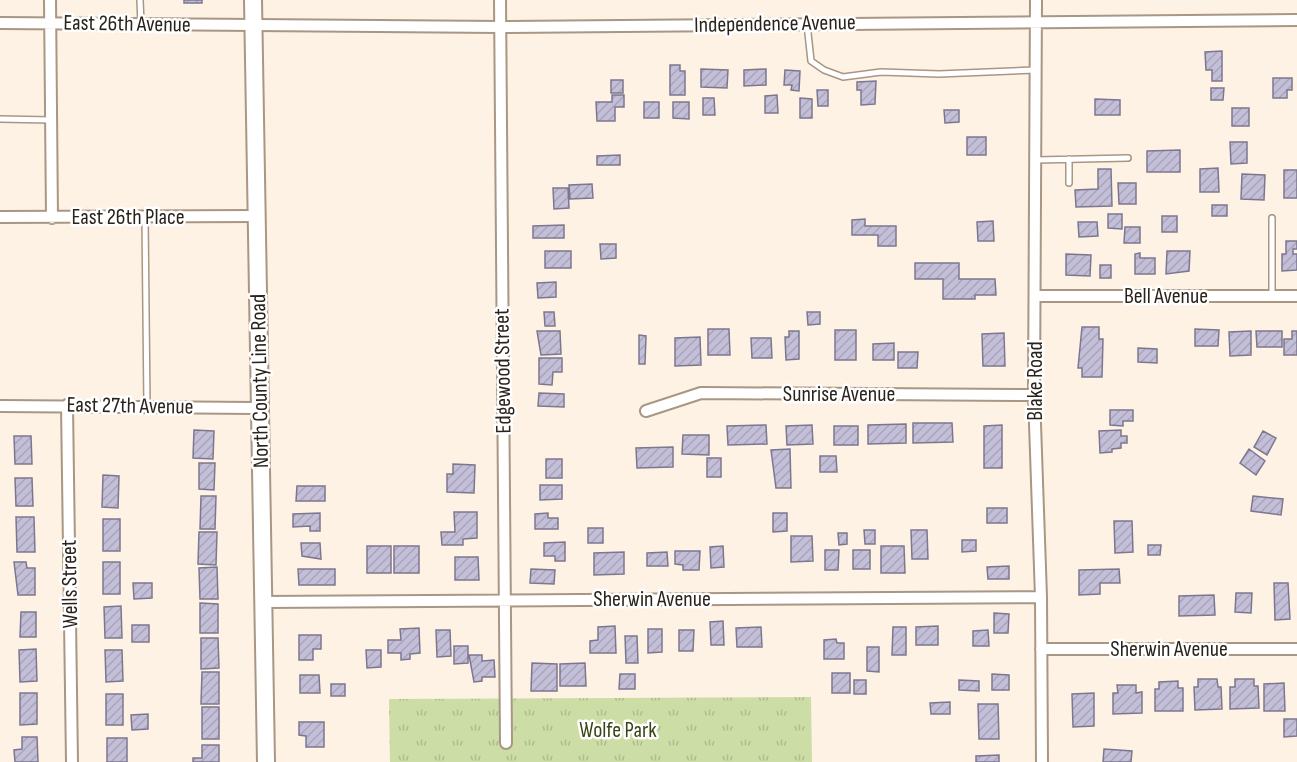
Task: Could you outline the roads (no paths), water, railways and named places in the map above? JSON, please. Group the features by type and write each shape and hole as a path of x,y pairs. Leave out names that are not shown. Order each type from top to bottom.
{"main road":[{"name":"North County Line Road","path":"253,0 266,762"}],"street":[{"path":"50,0 52,218"},
{"name":"Edgewood Street","path":"500,0 506,743"},
{"name":"Blake Road","path":"1036,0 1034,395 1041,597 1042,762"},
{"name":"Independence Avenue","path":"254,26 500,27 1297,20"},
{"name":"East 26th Avenue","path":"0,23 254,26"},
{"name":"East 26th Place","path":"0,217 257,216"},
{"name":"Bell Avenue","path":"1035,296 1297,296"},
{"name":"Sunrise Avenue","path":"646,411 701,393 1034,395"},
{"name":"Wells Street","path":"67,405 72,762"},
{"name":"East 27th Avenue","path":"0,406 260,408"},
{"name":"Sherwin Avenue","path":"263,602 1041,597"},
{"name":"Sherwin Avenue","path":"1041,649 1297,649"}],"lane":[{"path":"140,0 141,24"},
{"path":"807,24 811,61 824,70 843,76 881,72 939,74 1036,70"},
{"path":"0,119 51,120"},
{"path":"1036,160 1128,158"},
{"path":"1069,159 1069,183"},
{"path":"145,217 147,406"},
{"path":"1272,218 1272,296"}],"park label":[{"name":"Wolfe Park","path":"618,730"}]}
